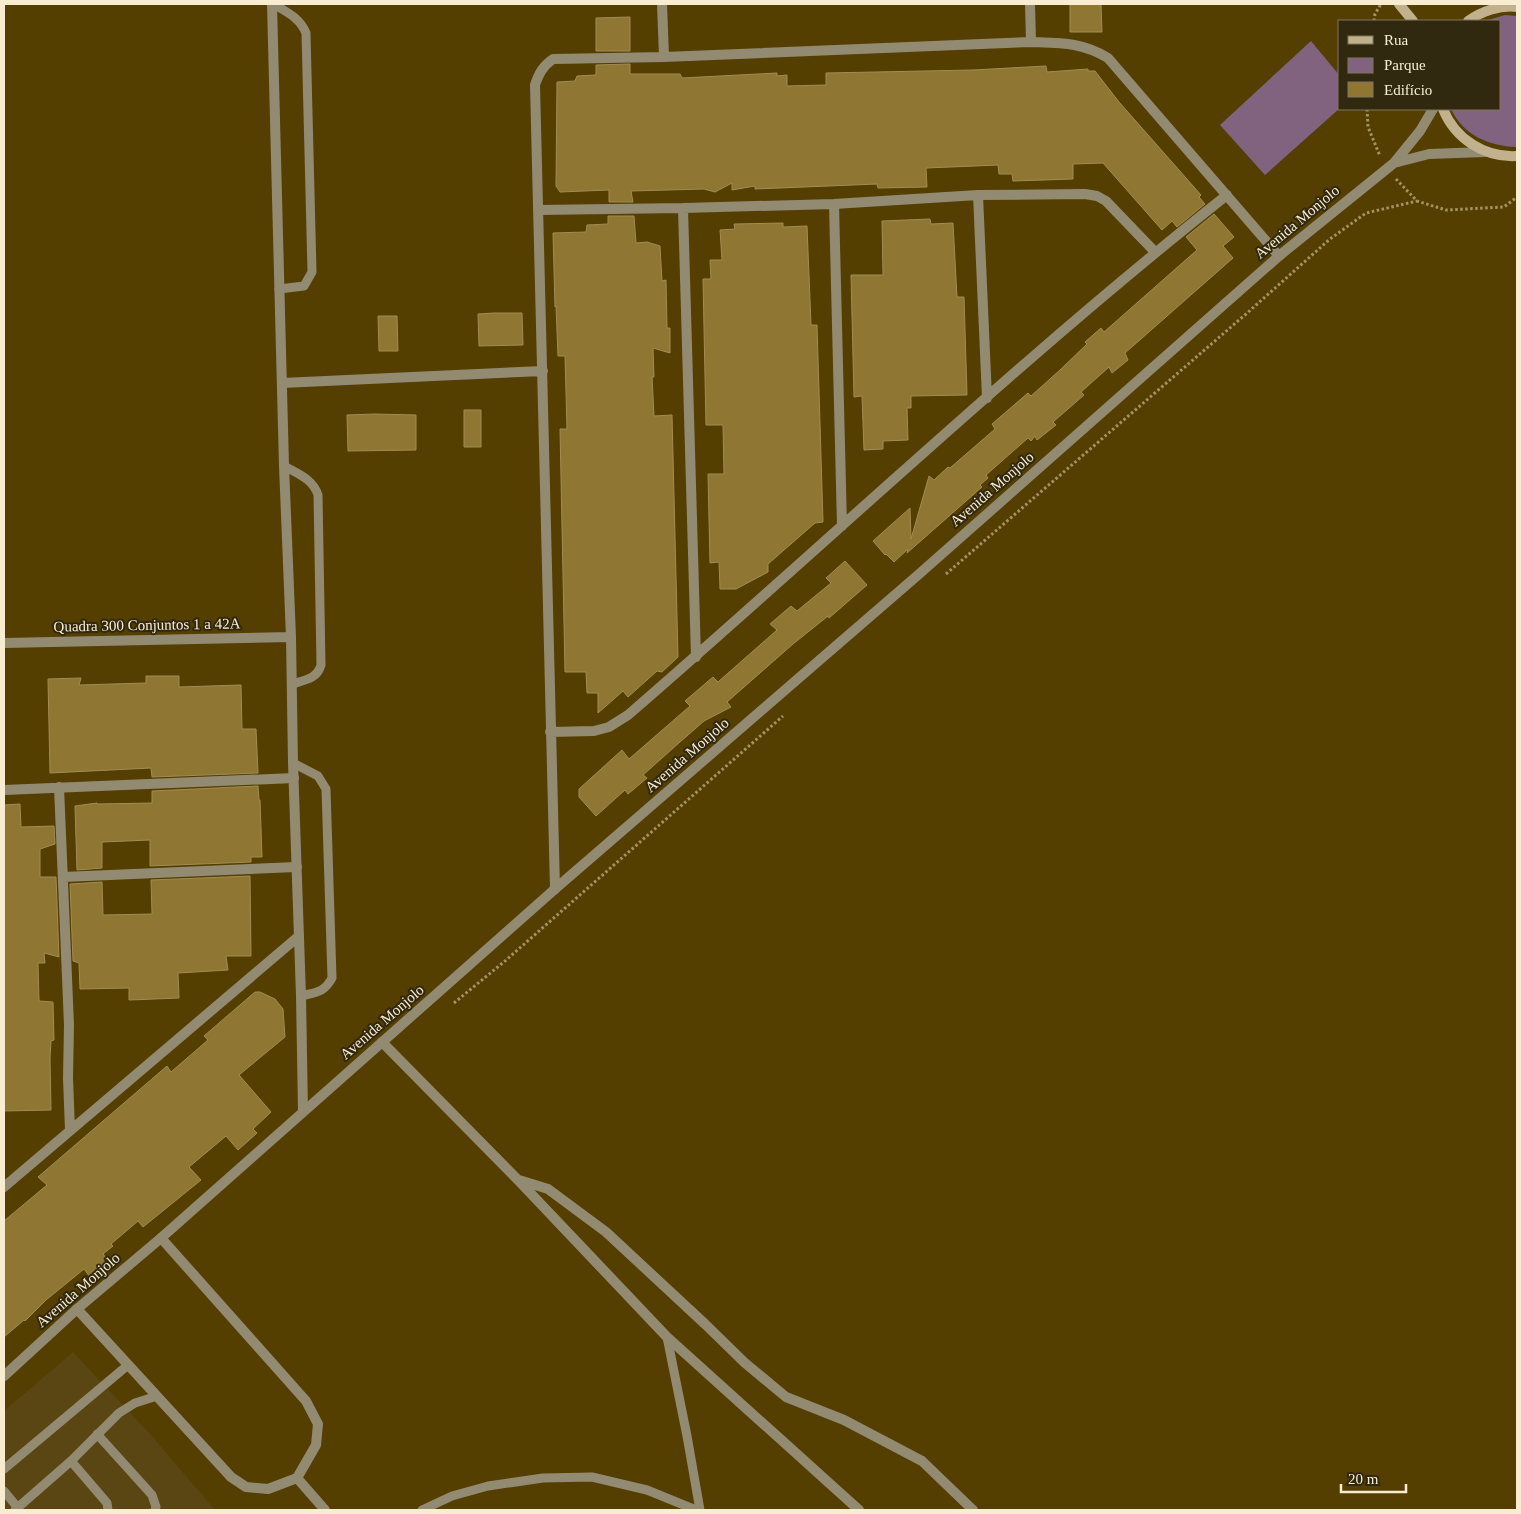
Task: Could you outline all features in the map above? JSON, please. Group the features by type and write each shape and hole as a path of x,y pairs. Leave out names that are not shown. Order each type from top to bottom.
{"main road":[{"path":"1399,4 1413,20"},
{"path":"1470,20 1492,6 1517,7"},
{"path":"1443,110 1448,120 1464,139 1484,152 1506,157 1517,156"}],"street":[{"path":"273,4 284,466 291,637 303,1112"},
{"path":"662,4 664,57"},
{"path":"1030,4 1030,42"},
{"path":"556,889 550,732 544,371 535,85 543,67 553,59 664,57 1030,42 1082,46 1095,50 1108,58 1279,256"},
{"name":"Avenida Monjolo","path":"4,1376 77,1309 161,1238 556,889 918,575 1279,256 1390,166 1420,131 1432,110"},
{"name":"Avenida Monjolo","path":"1390,166 1429,154 1484,152"},
{"path":"539,210 834,204 978,195 1086,194 1097,196 1106,201 1155,252"},
{"path":"978,195 987,398"},
{"path":"550,732 594,731 609,727 628,715 1155,252 1228,195"},
{"path":"834,204 842,526"},
{"path":"683,208 696,657"},
{"path":"282,383 544,371"},
{"name":"Quadra 300 Conjuntos 1 a 42A","path":"4,642 291,637"},
{"path":"4,790 294,778"},
{"path":"59,788 69,1025 68,1078 70,1130"},
{"path":"63,878 297,867"},
{"path":"4,1187 299,936"},
{"path":"382,1042 518,1180 667,1337 858,1510"},
{"path":"518,1180 548,1189 606,1232 745,1363 786,1397 844,1420 922,1461 973,1510"},
{"path":"77,1309 231,1477 246,1487 268,1489 297,1478 316,1445 318,1424 306,1400 161,1238"},
{"path":"297,1478 325,1510"}],"lane":[{"path":"273,4 303,24 306,33 312,262 312,272 304,286 280,289"},
{"path":"284,466 309,480 315,486 318,495 321,664 320,670 314,677 292,684"},
{"path":"293,763 318,776 326,789 332,978 328,986 323,990 301,996"},
{"path":"667,1337 700,1510"},
{"path":"4,1469 128,1365"},
{"path":"4,1492 17,1509 71,1461 119,1413 135,1403 157,1396"},
{"path":"97,1434 152,1495 156,1507 155,1510"},
{"path":"71,1461 108,1503 108,1510"},
{"path":"422,1510 452,1496 488,1486 543,1478 592,1477 647,1490 696,1510"}],"path":[{"path":"1374,20 1375,14 1381,4"},
{"path":"1367,110 1368,127 1390,166 1417,201 1446,210 1504,207 1517,197"}],"shaded area":[{"path":"73,1352 150,1434 215,1510 4,1510 4,1411"}],"green space":[{"path":"1505,15 1517,16 1517,147 1496,144 1478,137 1462,126 1452,110 1501,110 1501,20 1488,20"},
{"path":"1311,41 1338,74 1338,110 1265,175 1220,125"}],"building":[{"path":"1070,4 1101,4 1102,32 1070,32"},
{"path":"630,17 630,51 596,51 596,18"},
{"path":"630,64 630,74 680,74 682,78 777,73 777,76 787,75 787,86 826,85 826,73 973,70 1046,66 1047,72 1088,69 1088,71 1095,71 1119,102 1201,195 1199,197 1205,204 1177,227 1172,221 1162,230 1103,163 1073,164 1073,179 1013,181 1012,174 999,174 998,165 926,168 927,187 878,188 877,184 755,189 755,186 732,190 732,183 715,192 704,189 631,191 633,202 609,202 609,190 560,192 556,186 557,82 575,81 577,76 596,75 596,65"},
{"path":"1214,214 1234,237 1223,246 1233,258 1125,353 1128,360 1112,373 1109,367 1081,392 1084,395 1053,422 1056,425 1037,440 1035,436 1031,441 1028,438 986,475 988,478 980,485 982,487 907,553 908,549 894,562 885,555 873,541 910,508 911,539 929,476 934,480 948,467 950,468 995,429 992,424 1028,393 1031,396 1087,344 1085,342 1101,328 1104,332 1197,250 1186,237"},
{"path":"608,216 634,216 636,243 647,242 660,246 662,281 666,280 667,328 670,328 670,353 653,348 654,377 652,377 654,416 672,415 678,657 662,672 657,671 628,697 623,691 598,713 598,693 587,693 586,672 565,672 560,429 567,429 565,356 558,356 553,233 586,232 587,225 608,224"},
{"path":"930,219 931,224 953,223 957,297 964,297 967,395 911,396 911,408 907,408 908,440 883,441 883,449 864,450 862,396 854,397 851,275 883,275 882,221"},
{"path":"783,223 783,227 807,226 811,325 817,325 823,522 815,523 768,564 768,572 736,589 720,589 719,562 710,563 708,474 724,474 723,425 706,425 703,279 711,279 710,260 722,260 720,230 735,229 734,224"},
{"path":"522,313 523,345 479,346 478,314"},
{"path":"378,316 397,316 398,351 379,351"},
{"path":"464,410 481,410 481,447 464,447"},
{"path":"347,415 416,415 416,450 348,451"},
{"path":"845,561 867,585 829,618 828,616 793,644 727,702 731,707 704,721 643,775 647,778 628,794 625,790 596,816 579,797 579,789 622,750 629,759 690,706 685,701 713,677 718,682 777,630 770,624 791,606 797,611 831,583 826,578"},
{"path":"146,676 179,676 179,687 241,685 242,729 256,729 258,773 152,777 151,768 50,773 48,679 81,678 79,685 146,683"},
{"path":"258,786 262,857 251,857 251,862 150,866 150,840 102,842 102,868 77,870 75,806 97,803 152,803 152,791"},
{"path":"20,804 21,827 54,826 55,844 40,849 40,877 56,877 59,957 44,953 45,963 38,963 39,1001 53,1002 54,1040 51,1041 50,1058 51,1110 4,1111 4,805"},
{"path":"250,876 251,956 226,956 228,970 178,973 179,998 129,1000 129,988 80,989 79,963 73,961 70,884 102,882 103,915 152,914 151,880"},
{"path":"255,992 260,992 275,999 283,1009 285,1037 239,1075 271,1112 253,1129 257,1133 238,1150 226,1136 189,1167 201,1180 143,1227 138,1221 111,1244 113,1246 103,1254 109,1261 90,1277 84,1269 4,1337 4,1221 47,1185 38,1177 167,1066 171,1072 208,1040 204,1036"}]}
